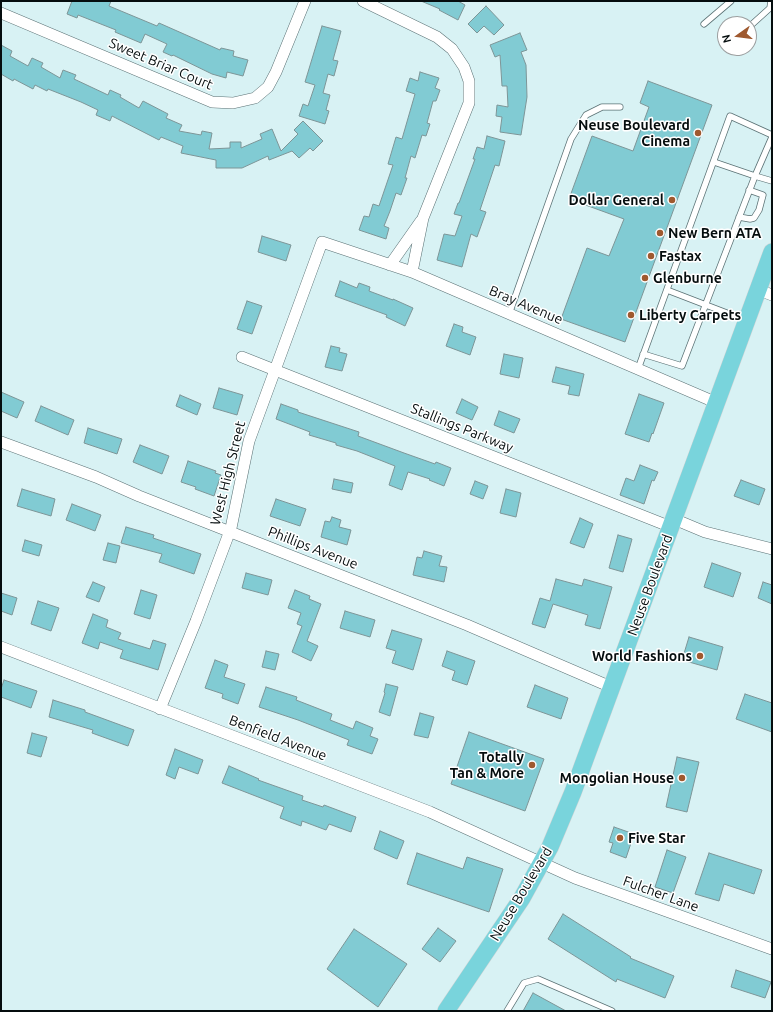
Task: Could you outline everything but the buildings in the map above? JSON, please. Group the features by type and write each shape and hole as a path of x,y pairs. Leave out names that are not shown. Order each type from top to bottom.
{"main road":[{"name":"Neuse Boulevard","path":"446,1011 522,898 550,847 573,792 747,320 765,293 772,252"}],"street":[{"name":"Sweet Briar Court","path":"1,13 212,102 233,103 255,98 268,87 276,72 305,1"},
{"path":"364,1 437,37 452,49 464,67 469,82 469,103 423,218 412,272"},
{"path":"390,265 423,218"},
{"name":"Bray Avenue","path":"322,242 412,272 717,402"},
{"name":"West High Street","path":"160,709 196,621 229,531 249,440 322,242"},
{"name":"Stallings Parkway","path":"242,357 673,523 772,549"},
{"name":"Phillips Avenue","path":"1,442 96,477 467,625 611,688"},
{"name":"Benfield Avenue","path":"1,647 430,812 541,862"},
{"name":"Fulcher Lane","path":"541,862 575,878 772,949"}],"lane":[{"path":"704,24 731,1"},
{"path":"757,20 770,8 771,1"},
{"path":"509,314 571,140 586,115 602,107 620,107"},
{"path":"638,369 643,354 714,162 730,116 772,136 749,190 682,366 643,354"},
{"path":"714,162 772,181"},
{"path":"739,217 750,219 754,218 759,210 763,195 749,190"},
{"path":"667,290 705,306 747,320"},
{"path":"507,1011 524,983 538,979 612,1011"}],"place":[{"name":"Neuse Boulevard Cinema","path":"698,133"},
{"name":"Dollar General","path":"672,200"},
{"name":"New Bern ATA","path":"660,233"},
{"name":"Fastax","path":"651,256"},
{"name":"Glenburne","path":"645,278"},
{"name":"Liberty Carpets","path":"631,315"},
{"name":"World Fashions","path":"700,656"},
{"name":"Totally Tan & More","path":"532,765"},
{"name":"Mongolian House","path":"682,778"},
{"name":"Five Star","path":"620,838"}]}
